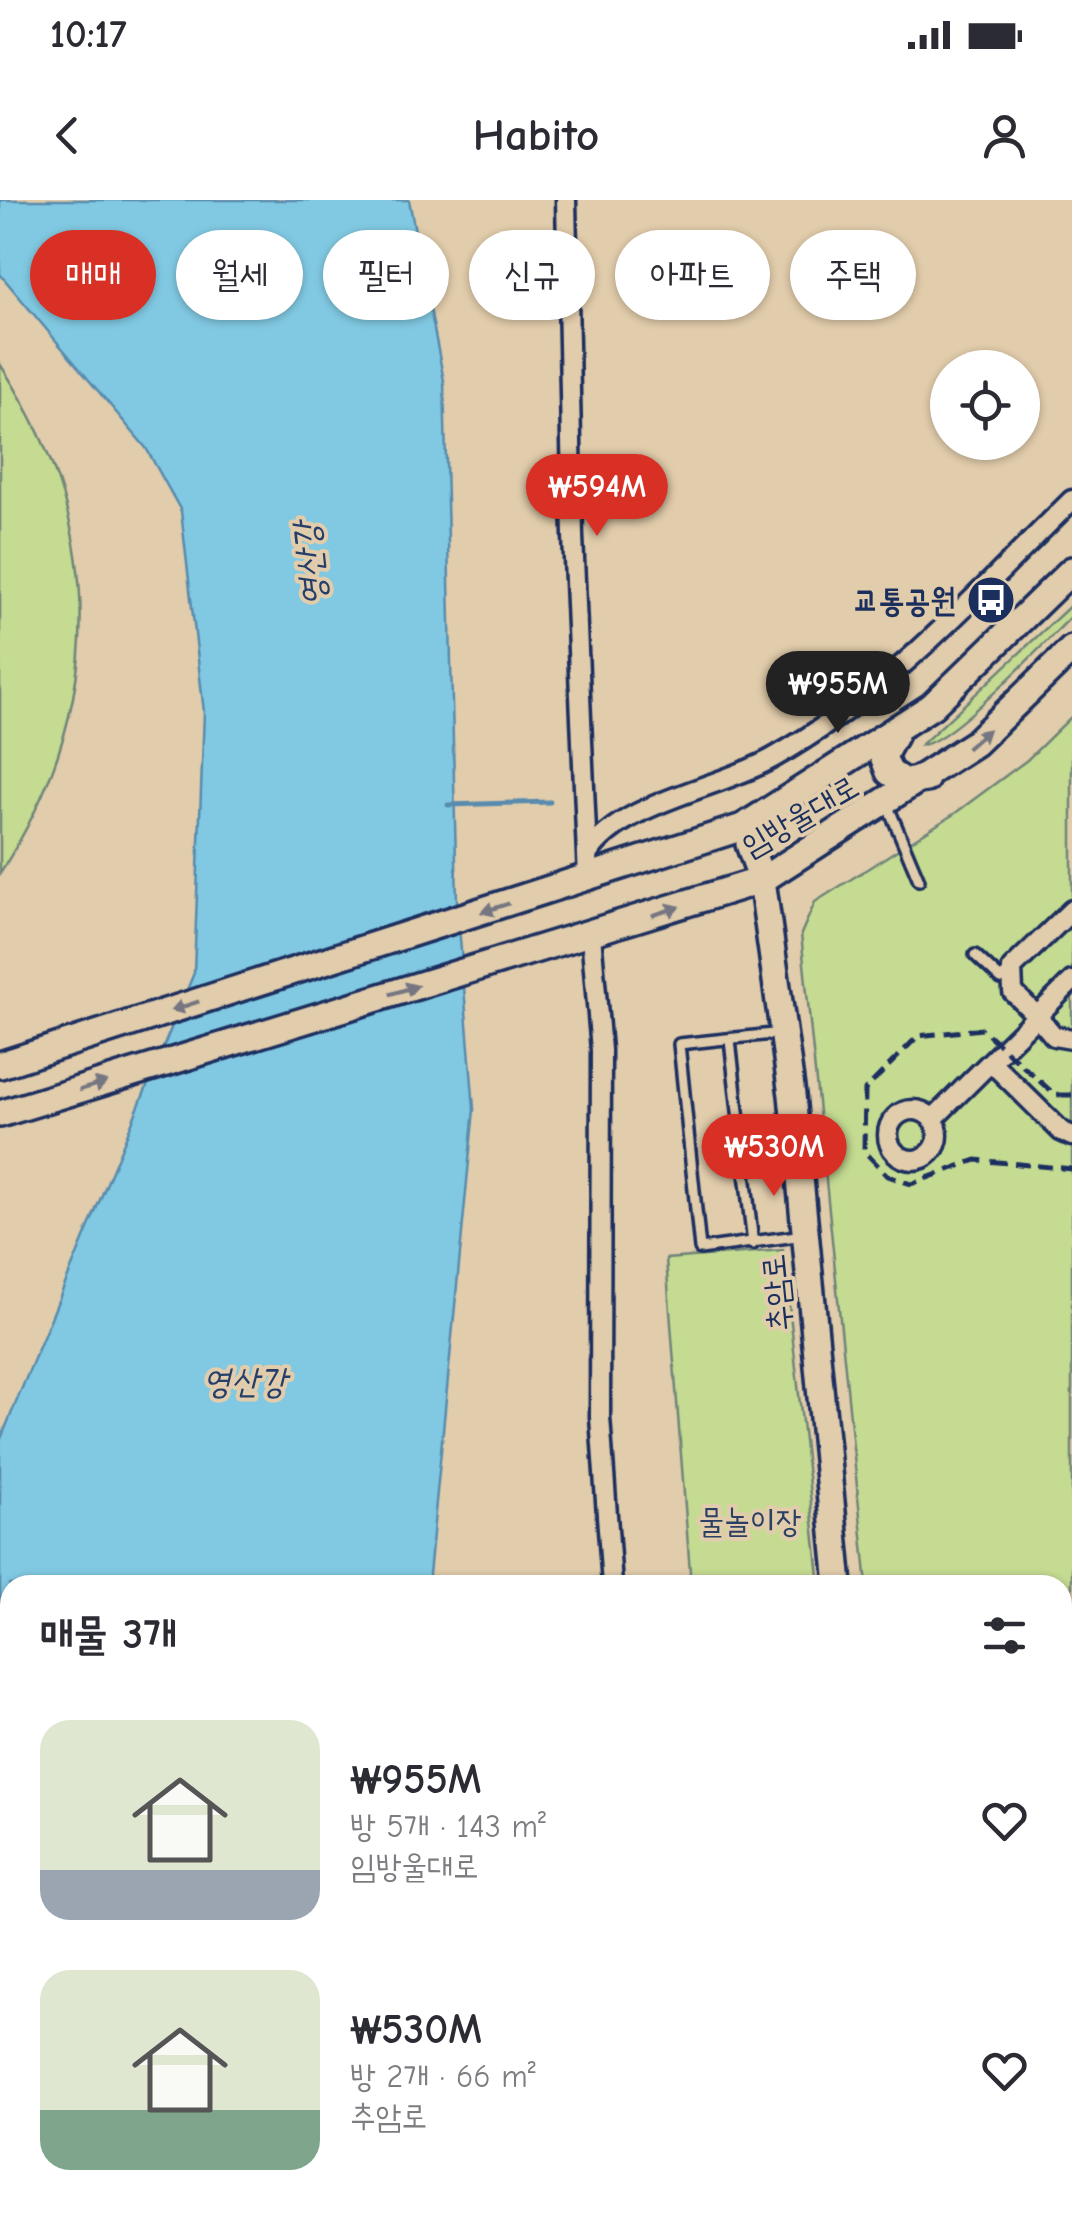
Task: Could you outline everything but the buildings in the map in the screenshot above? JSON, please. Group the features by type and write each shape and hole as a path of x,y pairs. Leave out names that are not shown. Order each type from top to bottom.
{"main road":[{"name":"임방울대로","path":"0,1065 587,867 755,820 895,734 932,706 1072,570"},
{"name":"임방울대로","path":"0,1114 762,880 928,777 975,743 1072,649"},
{"path":"895,734 883,756 889,772 913,783 928,777"},
{"name":"추암로","path":"755,820 749,844 762,880 784,1032 837,1575"}],"street":[{"path":"566,200 587,867"},
{"path":"587,867 609,826 747,771 829,724 916,654 1072,500"},
{"path":"1072,910 1012,968 1013,992 1054,1036 1072,1038"},
{"path":"582,937 601,1050 600,1417 611,1575"},
{"path":"934,1117 1072,981"},
{"path":"991,1062 1072,1136"}],"lane":[{"path":"887,803 919,880"},
{"path":"976,956 1000,979 1012,968"},
{"path":"784,1032 679,1044 700,1248 804,1235"},
{"path":"730,1040 752,1244"}],"green space":[{"path":"0,364 35,426 61,490 76,554 81,618 75,683 60,747 35,810 0,873"},
{"path":"1072,604 1072,616 998,690 953,728 921,745"},
{"path":"1072,716 1072,1575 866,1575 801,934 815,902 954,814 1027,760"},
{"name":"물놀이장","path":"783,1250 819,1575 690,1575 666,1259"}],"water":[{"name":"영산강","path":"0,200 409,200 415,230 323,230 323,320 432,320 444,381 457,902 474,1109 429,1575 0,1575 0,1441 194,973 204,712 181,511 146,448 39,320 156,320 156,230 30,230 30,310 0,274"}],"waterway":[{"path":"448,805 550,802"}],"railway":[{"path":"1072,1095 1055,1095 982,1029 918,1036 865,1090 864,1151 888,1176 911,1184 976,1160 1072,1169"}],"place":[{"name":"교통공원","path":"991,600"}]}
